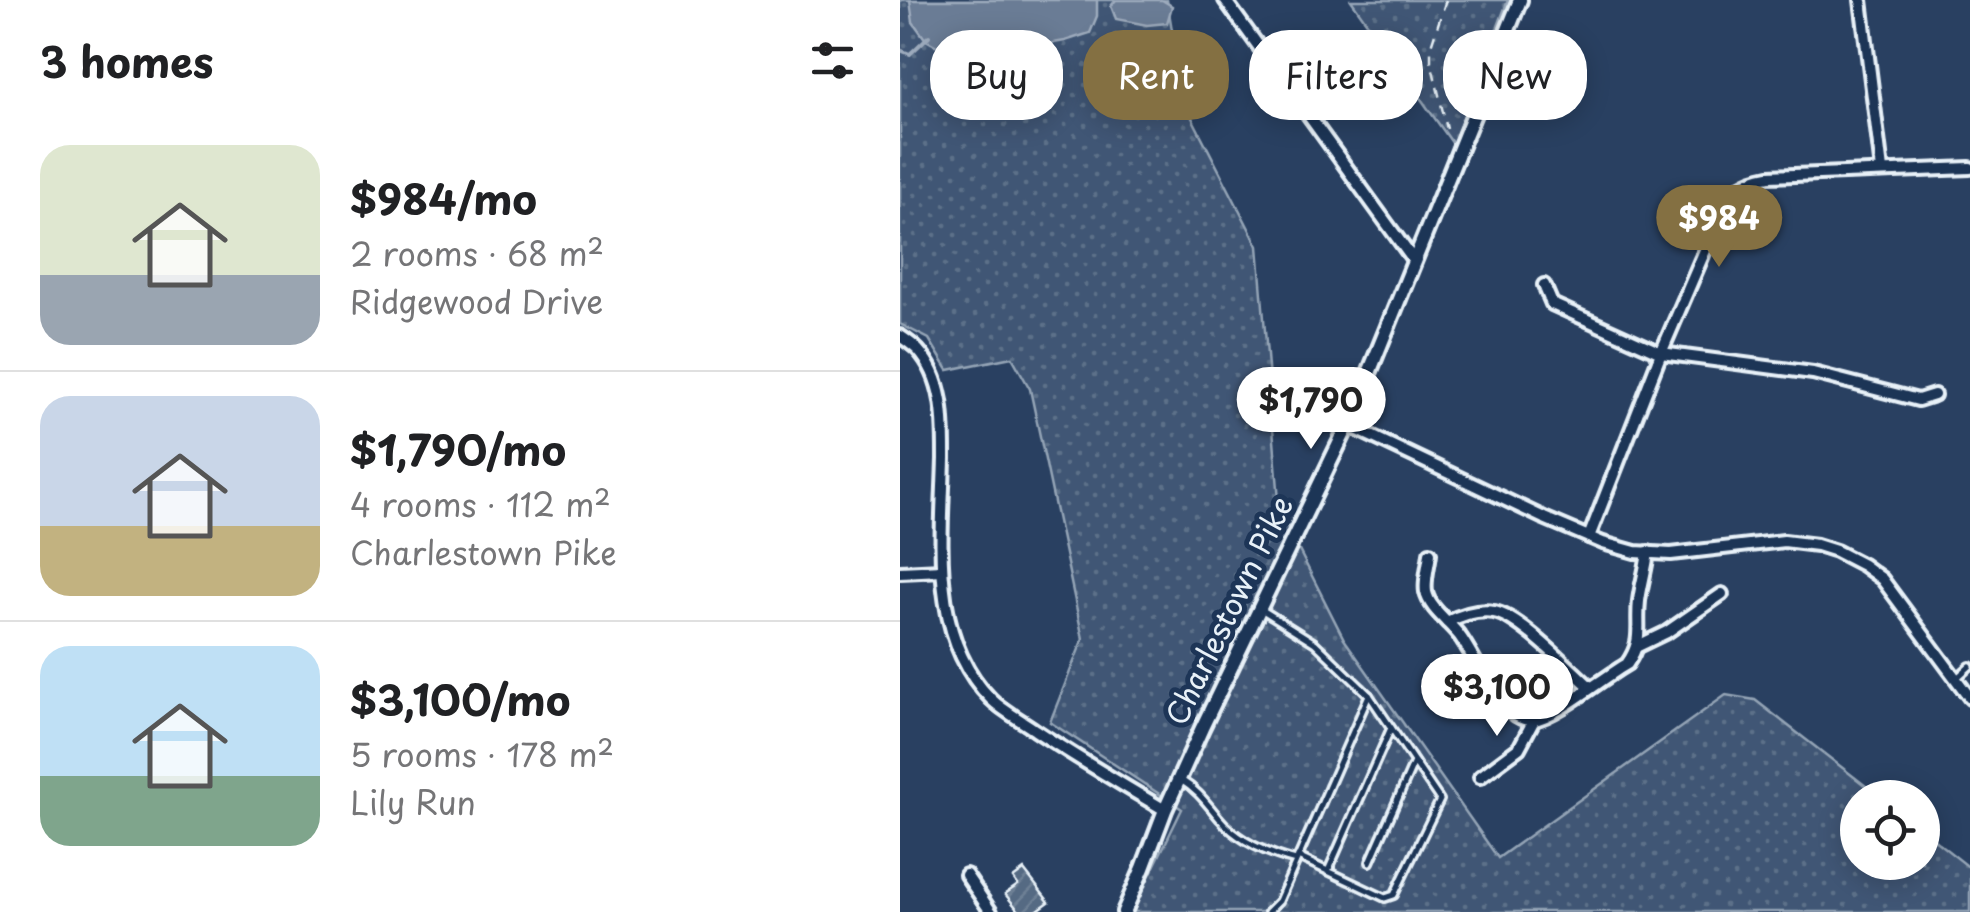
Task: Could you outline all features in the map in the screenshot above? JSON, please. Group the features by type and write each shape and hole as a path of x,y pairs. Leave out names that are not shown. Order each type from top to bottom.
{"street":[{"path":"1225,0 1414,261"},
{"name":"Charlestown Pike","path":"1124,912 1164,810 1348,425 1520,0"},
{"path":"1861,0 1882,170"},
{"path":"1589,537 1661,353 1724,206 1738,187 1769,176 1970,168"},
{"path":"1544,285 1552,304 1661,353 1813,373 1918,400 1934,395"},
{"path":"900,336 918,350 928,365 942,400 942,570 955,640 968,666 992,700 1164,810"},
{"path":"1348,425 1544,518 1635,552 1672,554 1784,541 1836,551 1882,579 1970,698"},
{"path":"1638,646 1639,600 1648,552"},
{"path":"1430,553 1426,594 1461,637 1476,666 1511,711 1524,719 1534,720 1562,706 1626,664 1638,646 1722,594"},
{"path":"900,572 942,570"},
{"path":"1447,622 1465,613 1494,612 1510,619 1590,687"},
{"path":"1480,777 1519,748 1534,720"},
{"path":"966,876 991,912"}],"lane":[{"path":"1179,778 1201,794 1235,833 1275,855 1328,871 1385,898 1394,895 1440,800 1369,695 1314,643 1258,608"},
{"path":"1956,679 1970,666"},
{"path":"1268,912 1278,901 1369,695"},
{"path":"1328,871 1391,728"},
{"path":"1370,862 1414,762"}],"path":[{"path":"1446,0 1431,46 1431,62 1447,129"}],"shaded area":[{"path":"900,0 1167,0 1172,30 1083,30 1083,120 1193,120 1258,246 1280,513 1344,639 1498,858 1726,695 1755,700 1858,780 1840,780 1840,880 1940,880 1940,844 1970,868 1970,912 1132,912 1182,809 1050,722 1083,639 1030,389 1012,357 948,370 929,339 900,324"},
{"path":"910,0 1097,0 1097,16 1091,30 1083,30 1083,35 1063,41 1063,30 930,30 930,42 913,22"},
{"path":"1116,0 1162,0 1172,6 1167,23 1147,25 1116,19 1111,6"},
{"path":"1351,0 1508,0 1497,30 1443,30 1443,120 1462,120 1453,144 1423,102 1423,30 1372,30"}],"building":[{"path":"1024,870 1049,902 1035,912 1020,912 1005,894 1018,885 1013,878"}],"waterway":[{"path":"900,50 910,54 929,36"}]}
